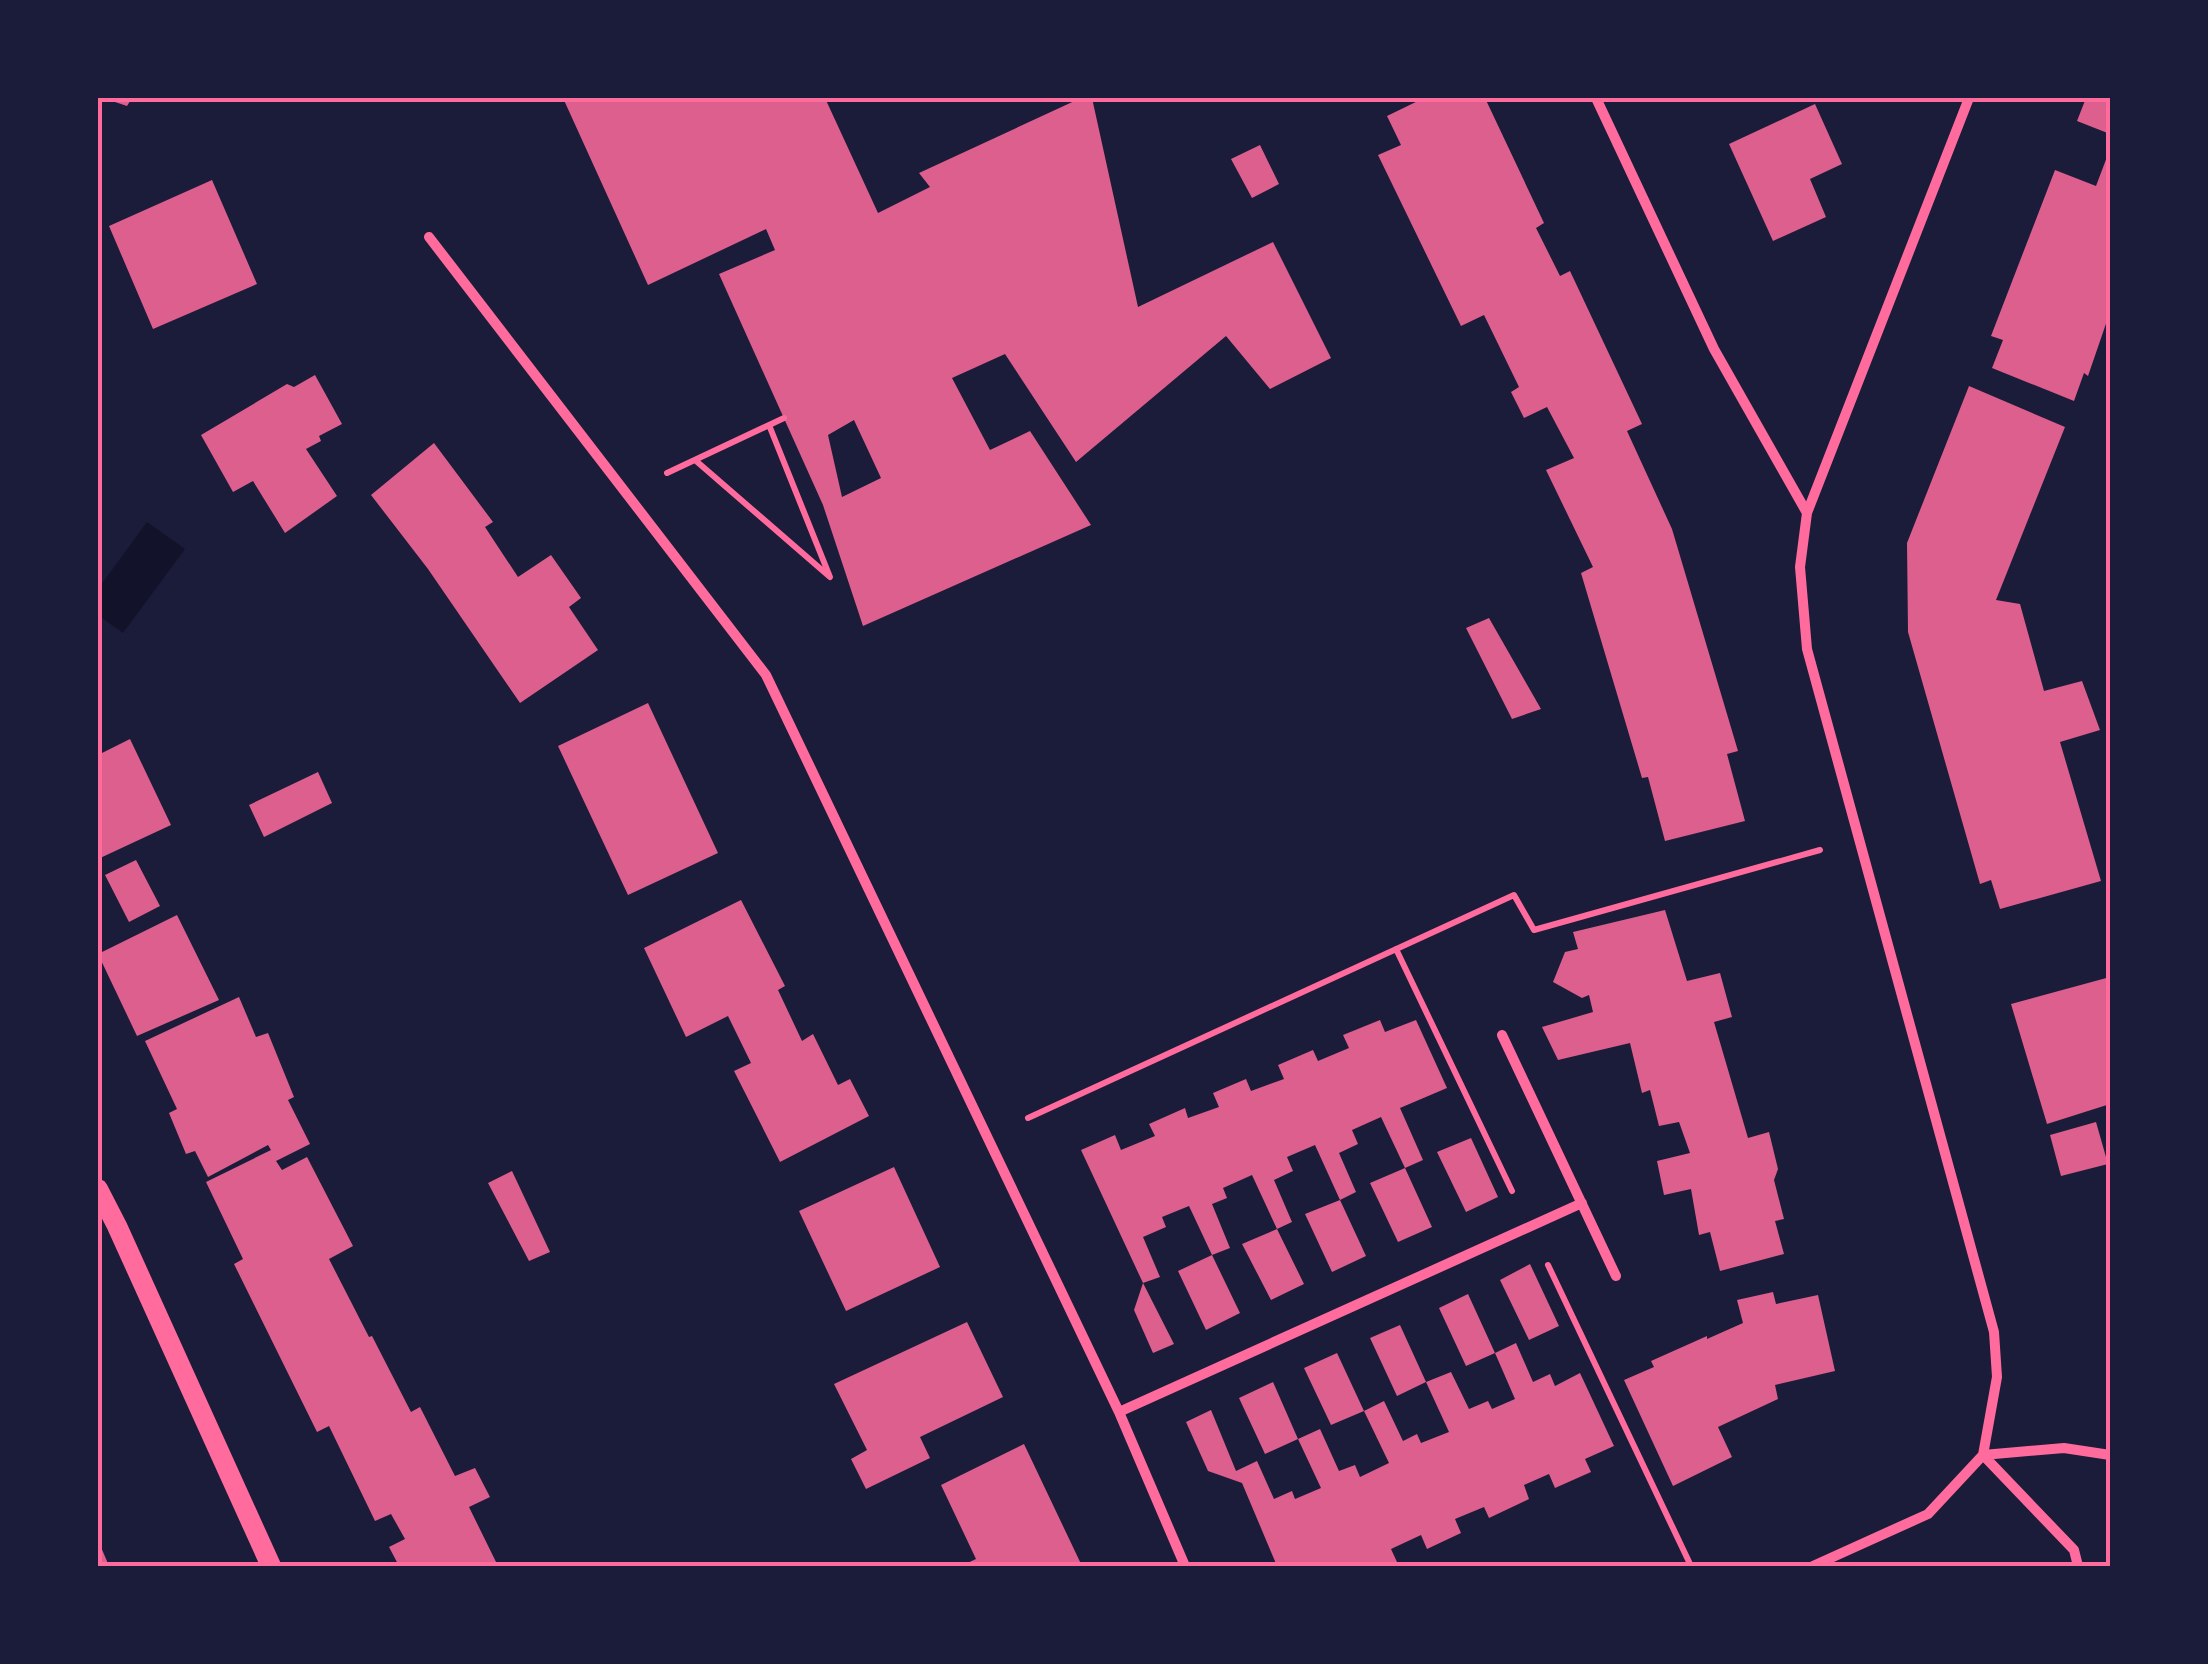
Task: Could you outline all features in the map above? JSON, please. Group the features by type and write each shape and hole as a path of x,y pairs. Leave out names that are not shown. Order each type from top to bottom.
{"main road":[{"path":"98,1189 271,1566"}],"street":[{"path":"1596,98 1714,349 1807,514"},
{"path":"1814,1566 1928,1514 1983,1455 1996,1377 1994,1332 1807,649 1800,567 1807,514 1968,98"},
{"path":"429,238 766,676 1119,1412 1185,1566"},
{"path":"1502,1034 1616,1276"},
{"path":"1119,1412 1582,1203"},
{"path":"1983,1455 2064,1448 2110,1456"},
{"path":"1983,1455 2074,1550 2078,1566"}],"path":[{"path":"624,492 784,418"},
{"path":"695,460 830,577 769,426"},
{"path":"986,1138 1514,895 1534,930 1860,839"},
{"path":"1396,948 1691,1566"}],"shaded area":[{"path":"147,522 185,549 123,633 98,615 98,589"}],"building":[{"path":"103,98 132,98 127,106"},
{"path":"563,98 825,98 878,213 930,187 919,173 1081,98 1092,98 1138,307 1273,242 1331,358 1270,389 1226,336 1076,462 1005,354 952,378 990,450 1030,431 1091,525 863,626 823,505 719,274 775,250 766,229 648,285","holes":["854,420 881,478 842,497 828,435"]},
{"path":"1424,98 1485,98 1544,223 1536,228 1560,276 1570,271 1642,424 1627,431 1672,529 1738,751 1727,754 1745,821 1665,841 1648,777 1642,778 1581,573 1593,567 1546,470 1574,458 1547,407 1524,418 1511,392 1519,387 1484,315 1461,326 1378,155 1401,145 1387,116"},
{"path":"2086,98 2110,98 2110,134 2077,121"},
{"path":"1815,104 1842,164 1810,179 1826,217 1773,241 1729,144"},
{"path":"1260,145 1279,184 1252,198 1231,159"},
{"path":"2110,149 2110,312 2088,376 2084,373 2074,401 1992,368 2003,340 1991,336 2055,170 2096,186"},
{"path":"212,180 257,284 153,329 109,226"},
{"path":"315,375 342,424 319,436 321,441 306,449 337,496 285,533 253,481 233,492 201,435 287,384 294,387"},
{"path":"1969,386 2065,427 1996,600 2020,604 2044,691 2082,681 2100,730 2060,742 2101,881 2000,909 1991,880 1980,884 1908,632 1907,543"},
{"path":"434,443 493,522 485,527 518,577 551,555 581,598 569,607 598,650 520,703 428,569 371,495"},
{"path":"1489,618 1541,709 1512,719 1466,628"},
{"path":"648,703 718,853 628,895 558,746"},
{"path":"130,739 171,825 98,859 98,755"},
{"path":"318,772 332,803 264,837 249,805"},
{"path":"136,860 160,906 129,922 105,875"},
{"path":"741,900 785,986 778,990 802,1041 813,1034 838,1085 850,1079 869,1116 780,1162 734,1071 751,1063 728,1016 686,1037 644,948"},
{"path":"1665,910 1687,981 1720,973 1732,1017 1714,1022 1748,1138 1769,1132 1778,1169 1774,1180 1784,1219 1775,1221 1784,1254 1720,1271 1710,1232 1699,1235 1691,1189 1664,1195 1657,1161 1690,1153 1679,1122 1659,1126 1650,1090 1642,1093 1630,1043 1558,1060 1542,1027 1593,1012 1589,995 1582,998 1553,982 1565,952 1578,949 1573,932"},
{"path":"177,915 219,1000 137,1036 98,954"},
{"path":"2110,977 2110,1104 2047,1124 2011,1004"},
{"path":"239,997 256,1037 268,1033 294,1097 288,1100 310,1144 276,1161 282,1170 307,1157 353,1246 329,1259 411,1412 420,1407 455,1476 475,1468 490,1497 469,1507 498,1566 399,1566 389,1547 405,1539 391,1514 375,1521 329,1426 317,1432 234,1264 243,1259 206,1182 271,1150 268,1145 208,1177 195,1151 186,1154 169,1113 177,1109 145,1041"},
{"path":"1380,1020 1385,1032 1416,1020 1447,1088 1400,1108 1423,1160 1405,1168 1381,1117 1352,1130 1358,1144 1339,1153 1356,1192 1340,1200 1315,1145 1287,1157 1293,1171 1274,1180 1292,1222 1277,1229 1252,1175 1223,1188 1227,1198 1212,1204 1230,1248 1212,1255 1189,1206 1162,1217 1166,1227 1143,1237 1160,1277 1143,1283 1081,1150 1115,1135 1121,1150 1155,1136 1149,1124 1185,1108 1188,1118 1219,1107 1213,1093 1246,1079 1251,1091 1284,1079 1278,1065 1313,1050 1318,1061 1349,1048 1343,1035"},
{"path":"2096,1122 2108,1164 2061,1176 2050,1135"},
{"path":"1471,1138 1498,1197 1466,1212 1437,1152"},
{"path":"894,1167 940,1267 846,1311 799,1211"},
{"path":"1405,1168 1432,1227 1398,1242 1370,1183"},
{"path":"512,1171 550,1252 529,1261 488,1183"},
{"path":"1340,1200 1366,1256 1332,1272 1305,1214"},
{"path":"1277,1229 1304,1284 1271,1300 1242,1244"},
{"path":"1212,1255 1240,1313 1206,1330 1178,1271"},
{"path":"1530,1264 1559,1326 1529,1340 1500,1280"},
{"path":"1143,1283 1174,1344 1153,1353 1134,1310"},
{"path":"1773,1292 1776,1304 1818,1295 1835,1371 1775,1385 1778,1399 1718,1427 1732,1457 1673,1486 1624,1380 1654,1367 1651,1361 1743,1323 1737,1300"},
{"path":"1468,1294 1495,1353 1466,1366 1439,1308"},
{"path":"967,1322 1003,1397 920,1437 930,1458 866,1489 851,1459 867,1450 834,1384"},
{"path":"1400,1325 1426,1382 1397,1396 1370,1338"},
{"path":"1516,1343 1533,1382 1550,1374 1555,1386 1580,1373 1614,1446 1585,1459 1591,1472 1555,1488 1549,1474 1524,1485 1529,1499 1489,1518 1484,1507 1455,1519 1461,1533 1427,1549 1421,1535 1391,1549 1397,1562 1386,1566 1277,1566 1242,1483 1208,1471 1186,1422 1211,1410 1236,1471 1257,1461 1274,1499 1292,1491 1295,1499 1321,1488 1298,1439 1320,1429 1339,1471 1355,1465 1360,1477 1389,1463 1364,1411 1384,1401 1403,1441 1417,1434 1421,1443 1449,1432 1426,1382 1451,1372 1469,1409 1488,1401 1492,1409 1515,1399 1495,1353"},
{"path":"1337,1353 1364,1411 1331,1425 1304,1368"},
{"path":"1273,1382 1298,1439 1265,1454 1239,1398"},
{"path":"1024,1444 1082,1566 961,1566 976,1559 941,1485"},
{"path":"98,1540 109,1566 98,1566"}]}
